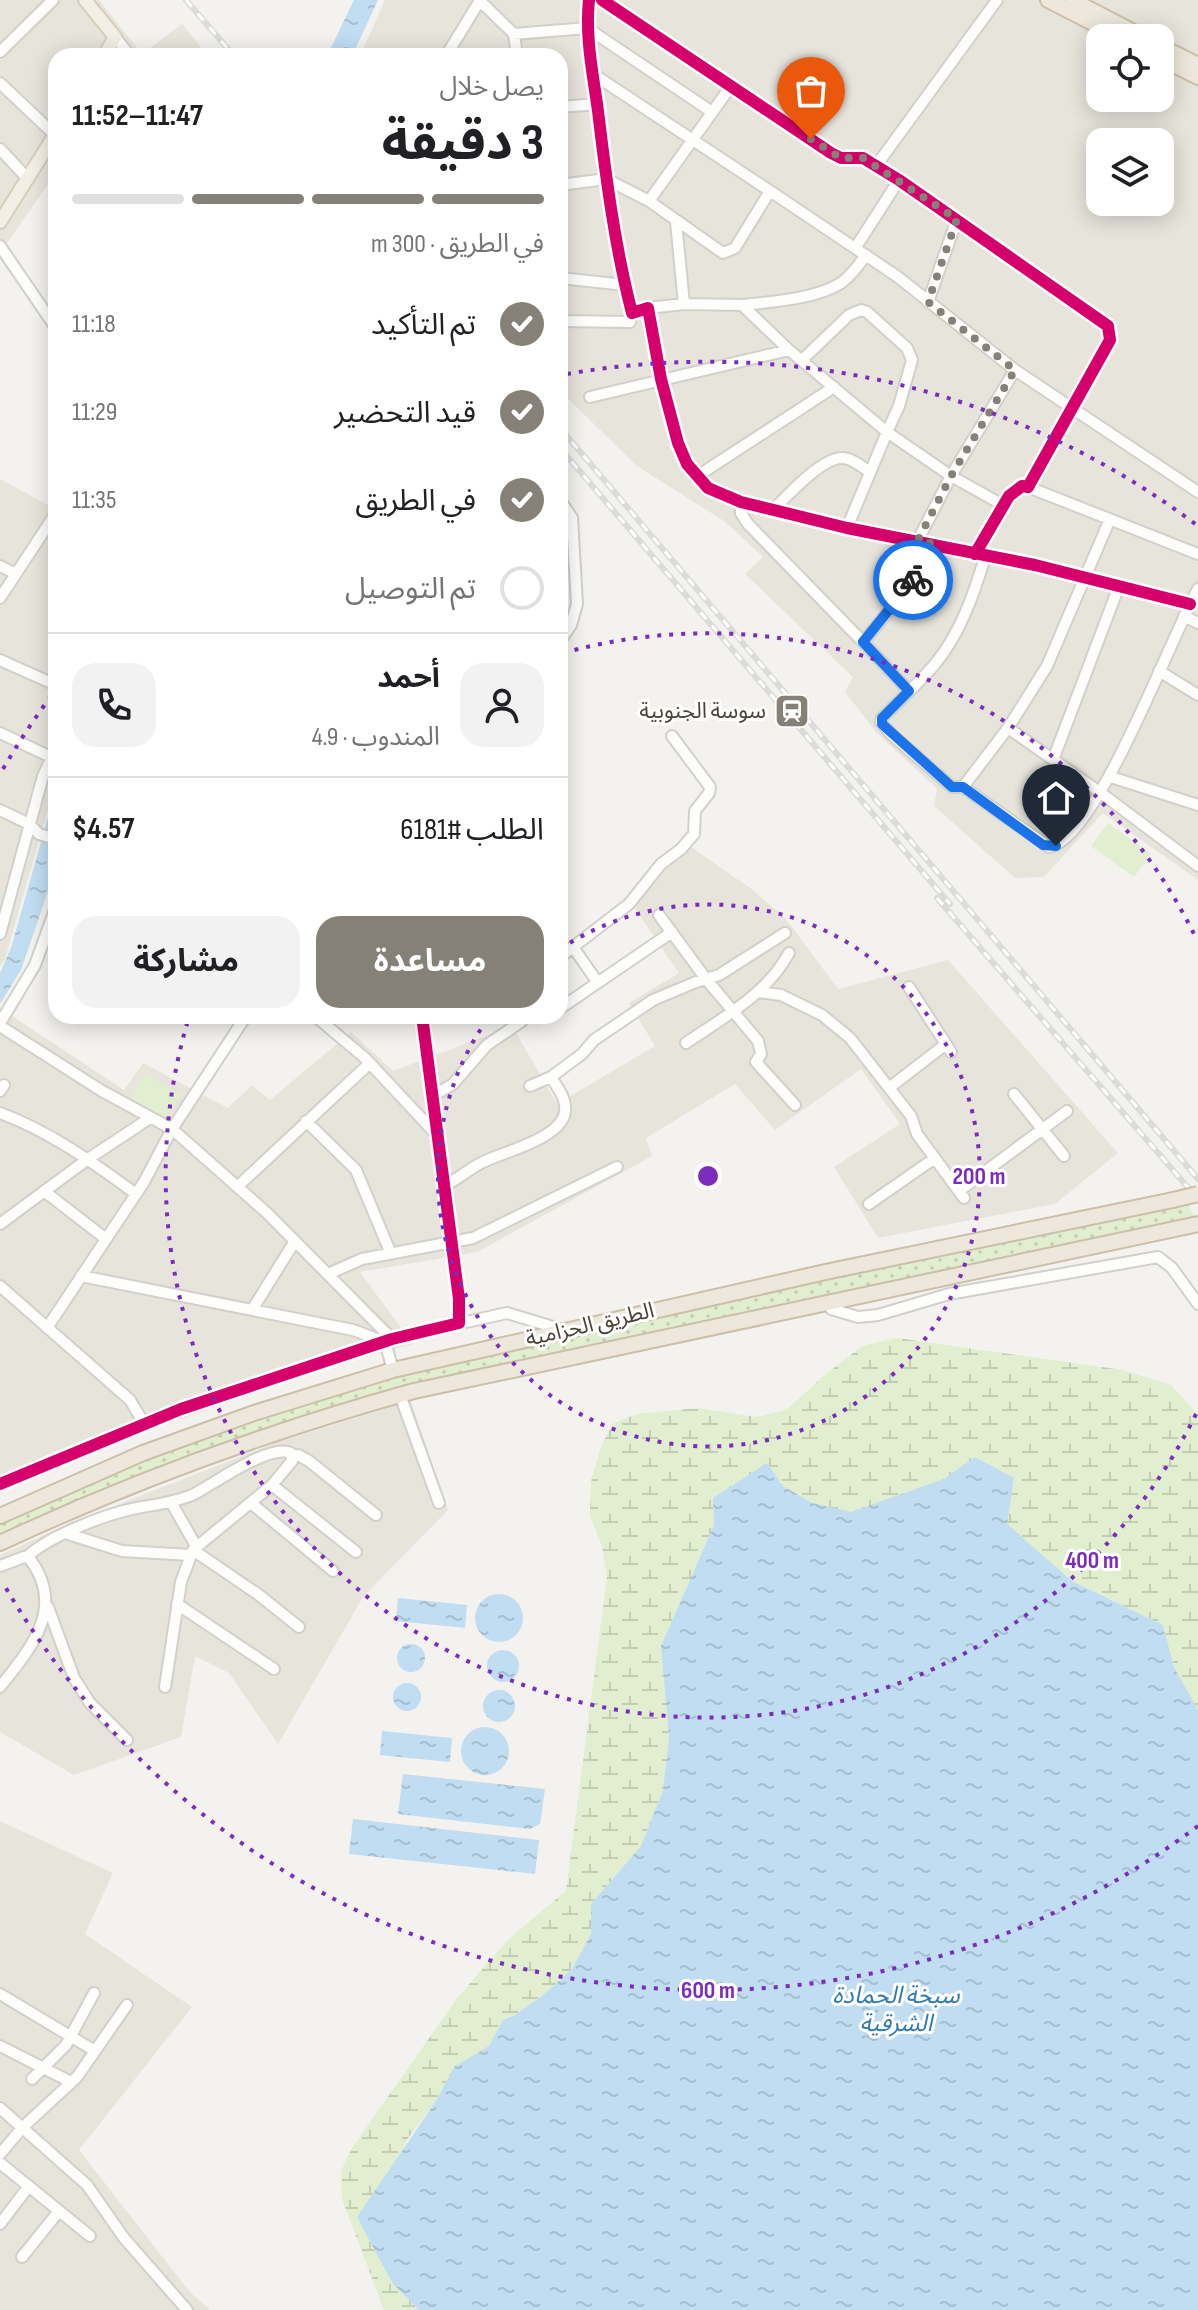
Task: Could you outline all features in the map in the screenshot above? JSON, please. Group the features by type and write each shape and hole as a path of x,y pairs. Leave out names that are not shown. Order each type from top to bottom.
{"highway":[{"path":"1048,0 1095,24"},
{"path":"1075,1 1119,24"},
{"path":"1174,53 1198,65"},
{"path":"1174,65 1198,77"},
{"name":"الطريق الحزامية","path":"0,1516 143,1453 267,1408 393,1370 830,1271 1198,1194"},
{"name":"الطريق الحزامية","path":"0,1543 206,1457 341,1411 400,1395 488,1373 1195,1225"}],"main road":[{"path":"85,0 115,37 109,48"},
{"path":"0,222 48,148"}],"street":[{"path":"0,52 53,0"},
{"path":"568,321 630,322 632,313 606,179 587,28 589,0"},
{"path":"602,0 837,156 857,157 899,180 1108,326 1110,340 1028,487"},
{"path":"876,166 997,0"},
{"path":"451,48 479,1 514,34 516,48"},
{"path":"514,34 587,28 712,112"},
{"path":"115,37 124,48"},
{"path":"593,74 856,247 1015,370 1198,492"},
{"path":"0,83 48,128"},
{"path":"649,201 731,86"},
{"path":"568,106 597,104"},
{"path":"0,149 28,179"},
{"path":"568,184 606,179 649,201 718,251 732,251 745,235 770,191"},
{"path":"856,247 899,180"},
{"path":"928,302 957,219"},
{"path":"676,222 684,304"},
{"path":"0,246 48,316"},
{"path":"632,313 684,304 773,302 833,287 846,279 866,255"},
{"path":"568,279 625,285"},
{"path":"742,305 789,350 887,432 951,476 1003,505"},
{"path":"648,308 661,379 678,443 696,477 708,488 741,502 847,528 918,540 1190,604"},
{"path":"802,360 849,315 861,310 907,348 912,360 899,406 847,528"},
{"path":"590,397 789,350"},
{"path":"918,540 951,476 1015,370"},
{"path":"696,477 834,387"},
{"path":"774,509 794,489 836,459 850,460 870,472"},
{"path":"1198,554 1028,487 1016,489 1003,505 980,555 972,597 949,643 936,663 882,718 882,724 952,787 963,787 1049,847 1062,842 1111,777 1198,589"},
{"path":"741,502 741,513 748,524 909,691"},
{"path":"568,512 572,518 577,604 568,629"},
{"path":"963,787 1008,728 1047,666 1110,519"},
{"path":"0,598 48,525"},
{"path":"863,642 908,588 933,544"},
{"path":"0,566 16,574"},
{"path":"1053,760 1119,586"},
{"path":"1184,616 1198,623"},
{"path":"0,660 48,681"},
{"path":"1159,671 1198,695"},
{"path":"1008,728 1198,866"},
{"path":"0,733 48,751"},
{"path":"568,951 629,904 661,864 694,834 695,811 710,787 672,736"},
{"path":"0,934 48,766"},
{"path":"1111,777 1198,805"},
{"path":"0,810 48,837"},
{"path":"659,915 761,1049 756,1062 795,1105"},
{"path":"48,929 35,965 0,1024 102,1091 172,1129 238,1186 328,1274 388,1341 393,1370"},
{"path":"568,1003 672,932"},
{"path":"530,1086 551,1077 582,1054 594,1040 653,1000 719,975 785,933"},
{"path":"573,947 598,983"},
{"path":"686,1043 758,992 781,969 789,953"},
{"path":"889,1088 948,1048 909,987"},
{"path":"758,992 781,995 822,1015 850,1038 911,1116 917,1134 962,1194 1067,1111"},
{"path":"47,1328 136,1194 172,1129 241,1024"},
{"path":"324,1024 370,1063 436,1134"},
{"path":"423,1024 461,1318 457,1324"},
{"path":"431,1097 453,1084 487,1045 518,1024"},
{"path":"238,1186 370,1063"},
{"path":"443,1186 479,1163 542,1138 562,1120 566,1110 563,1096 551,1077"},
{"path":"1014,1094 1064,1156"},
{"path":"0,1113 15,1118 88,1159 136,1194"},
{"path":"0,1224 150,1118"},
{"path":"306,1121 356,1170 391,1254"},
{"path":"869,1204 935,1158"},
{"path":"328,1274 362,1259 473,1238 617,1167"},
{"path":"44,1191 106,1239"},
{"path":"252,1310 295,1241"},
{"path":"828,1302 831,1309 842,1313 858,1317 878,1315 949,1294 1158,1257 1167,1262 1198,1304"},
{"path":"81,1276 353,1330 388,1341"},
{"path":"0,1286 130,1400 143,1422"},
{"path":"0,1484 143,1422 388,1341 507,1313 565,1331"},
{"path":"400,1395 439,1503"},
{"path":"0,1566 27,1557 41,1546 122,1511 171,1502 198,1492 247,1463 283,1451 288,1451 292,1456"},
{"path":"292,1456 298,1455 309,1461 376,1515"},
{"path":"165,1687 177,1604 193,1550 272,1485 289,1466 292,1456"},
{"path":"272,1485 356,1552"},
{"path":"171,1502 193,1550 299,1627"},
{"path":"251,1503 333,1571"},
{"path":"68,1534 122,1551 193,1550"},
{"path":"27,1557 35,1566 45,1591 74,1678 90,1703 127,1740"},
{"path":"0,1687 35,1639 47,1604"},
{"path":"177,1604 274,1669"},
{"path":"32,2079 72,2037 94,1993"},
{"path":"1,1998 95,2051"},
{"path":"0,2154 23,2127 71,2082 127,2005"},
{"path":"0,2046 71,2082"},
{"path":"0,2108 87,2185 124,2238 186,2309"},
{"path":"0,2163 90,2236"},
{"path":"0,2224 29,2186"},
{"path":"22,2257 59,2211"}],"shaded area":[{"path":"0,0 99,0 137,48 48,48 48,184 0,253"},
{"path":"385,0 1198,0 1198,880 1103,813 1044,877 1015,878 934,806 937,789 877,733 845,692 853,677 745,574 763,557 724,521 637,466 568,399 568,48 364,48"},
{"path":"182,24 202,48 150,48"},
{"path":"0,479 48,505 48,809 5,959 0,966"},
{"path":"681,840 753,890 786,919 838,989 948,960 1118,1153 1055,1204 878,1238 834,1167 900,1124 861,1069 775,1130 735,1084 646,1138 652,1156 477,1252 360,1272 413,1344 338,1364 88,1452 0,1493 0,1008 124,1090 143,1063 228,1108 252,1085 270,1100 351,1032 393,1071 512,1026 557,1104 655,1046 629,1003 679,973 635,909 650,867"},
{"path":"411,1401 448,1510 363,1597 278,1744 229,1673 195,1656 181,1737 74,1775 0,1732 0,1555 68,1524 275,1443"},
{"path":"0,1821 113,1873 85,1934 192,2007 79,2150 189,2291 210,2310 0,2310"}],"green space":[{"path":"1108,823 1151,854 1134,877 1091,846"},
{"path":"145,1074 181,1095 166,1119 131,1098"},
{"path":"1189,1206 1196,1219 422,1384 0,1538 0,1520 153,1454 264,1414 417,1368 840,1276"},
{"path":"897,1338 1123,1370 1171,1385 1198,1415 1198,1710 1174,1667 1163,1625 1072,1581 1006,1524 1014,1478 975,1458 945,1479 851,1513 812,1503 783,1486 767,1464 713,1498 714,1525 661,1646 669,1738 663,1790 641,1846 591,1904 591,1934 572,1969 542,1996 503,2020 490,2046 454,2067 436,2101 408,2138 398,2158 393,2284 419,2310 384,2310 342,2199 341,2171 352,2148 456,2000 513,1935 566,1891 607,1577 602,1546 590,1516 591,1481 612,1424 637,1414 698,1408 756,1417 786,1410 862,1346"}],"water":[{"path":"354,0 378,0 356,48 331,48"},
{"path":"48,817 48,891 21,970 0,1004 0,973 11,948"},
{"name":"سبخة الحمادة الشرقية","path":"975,1457 1014,1478 1007,1524 1072,1581 1163,1625 1174,1667 1198,1710 1198,2310 419,2310 393,2284 357,2217 436,2101 454,2067 489,2046 503,2020 542,1996 572,1969 591,1934 591,1904 641,1846 663,1790 669,1738 661,1646 714,1525 713,1498 767,1463 783,1486 812,1503 851,1512 944,1479"},
{"path":"499,1594 516,1601 523,1618 516,1635 499,1642 482,1635 475,1618 482,1601"},
{"path":"398,1598 467,1605 465,1628 396,1621"},
{"path":"411,1644 421,1648 425,1658 421,1668 411,1672 401,1668 397,1658 401,1648"},
{"path":"503,1650 514,1655 519,1666 514,1677 503,1682 492,1677 487,1666 492,1655"},
{"path":"407,1683 417,1687 421,1697 417,1707 407,1711 397,1707 393,1697 397,1687"},
{"path":"499,1690 510,1695 515,1706 510,1717 499,1722 488,1717 483,1706 488,1695"},
{"path":"485,1727 502,1734 509,1751 502,1768 485,1775 468,1768 461,1751 468,1734"},
{"path":"382,1731 452,1738 450,1762 380,1755"},
{"path":"403,1774 545,1789 540,1824 530,1829 398,1814"},
{"path":"353,1819 539,1840 535,1874 349,1854"}],"railway":[{"path":"186,0 227,48"},
{"path":"568,437 1198,1179"},
{"path":"568,457 950,904"},
{"path":"937,898 1198,1199"}],"cycle path":[{"path":"589,0 589,42 604,162 632,313 648,308 661,379 678,443 687,464 708,488 741,502 847,528 1035,565 1190,604"},
{"path":"602,0 831,153 841,158 863,158 899,180 1108,326 1110,340 1028,487 1022,486 1009,496 975,554"},
{"path":"0,1484 181,1409 392,1339 459,1323 459,1299 423,1024"}],"way so far":[{"path":"811,139 841,158 863,158 957,219 928,302 1015,370 951,476 918,540 933,544 913,580"}],"place":[{"name":"سوسة الجنوبية","path":"792,711"}],"route":[{"path":"913,580 892,610 863,642 909,691 882,718 882,724 952,787 963,787 1043,845 1056,846"}]}
